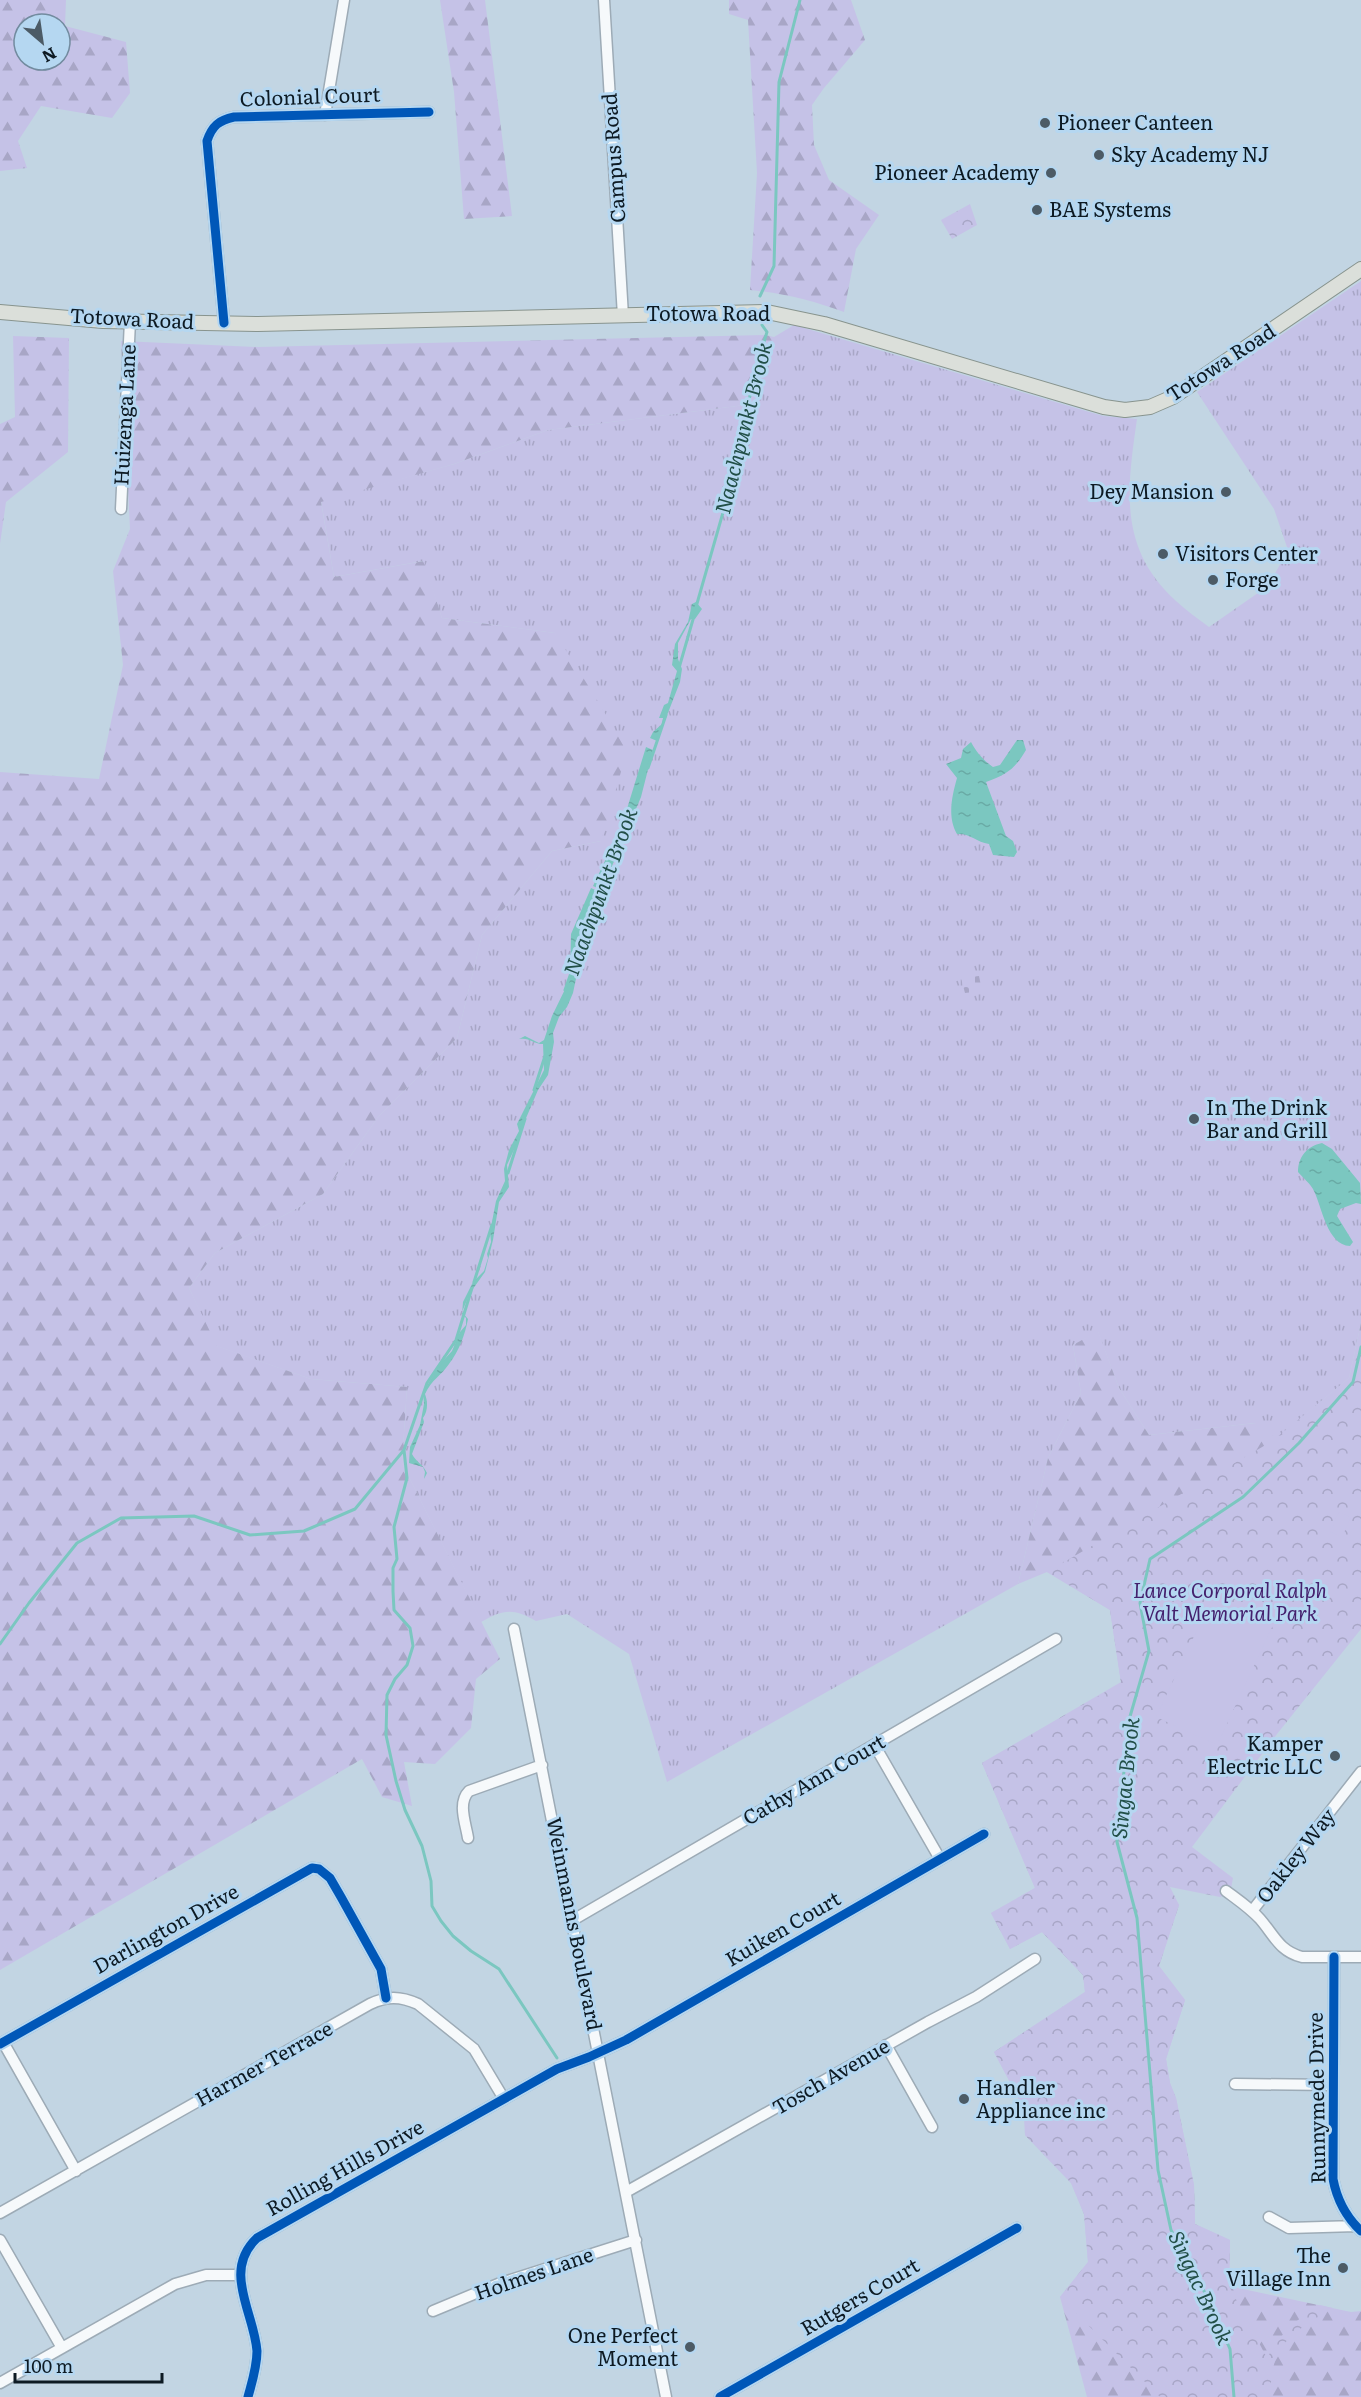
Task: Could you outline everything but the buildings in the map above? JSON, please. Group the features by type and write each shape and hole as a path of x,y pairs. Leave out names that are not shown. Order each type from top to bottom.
{"main road":[{"name":"Totowa Road","path":"0,312 130,321 331,324 693,312 782,314 845,330 1104,407 1125,410 1150,406 1173,397 1361,269"}],"street":[{"path":"325,114 344,0"},
{"name":"Campus Road","path":"604,0 624,316"},
{"name":"Colonial Court","path":"224,323 207,141 220,121 234,117 429,112"},
{"name":"Huizenga Lane","path":"121,509 130,321"},
{"name":"Weinmanns Boulevard","path":"514,1629 666,2397"},
{"name":"Cathy Ann Court","path":"573,1920 1056,1639"},
{"path":"874,1746 940,1859"},
{"path":"468,1838 463,1800 469,1791 542,1765"},
{"name":"Oakley Way","path":"1252,1911 1361,1772"},
{"name":"Kuiken Court","path":"599,2053 626,2040 984,1834"},
{"name":"Darlington Drive","path":"1,2043 306,1869 319,1869 325,1872 341,1897 381,1969 386,1998"},
{"path":"1226,1891 1252,1911 1285,1950 1302,1957 1361,1957"},
{"name":"Runnymede Drive","path":"1334,1957 1334,2185 1339,2203 1358,2228"},
{"name":"Tosch Avenue","path":"626,2192 886,2045 976,1997 1035,1959"},
{"path":"386,1998 398,1997 418,2004 467,2043 480,2057 504,2099"},
{"name":"Harmer Terrace","path":"0,2213 370,2004 386,1998"},
{"path":"1,2043 76,2170"},
{"path":"886,2045 932,2127"},
{"name":"Rolling Hills Drive","path":"240,2275 244,2254 257,2238 557,2069 599,2053"},
{"path":"1235,2084 1334,2085"},
{"path":"1269,2217 1290,2228 1358,2228"},
{"name":"Rutgers Court","path":"720,2397 1017,2228"},
{"path":"0,2240 62,2348"},
{"name":"Holmes Lane","path":"433,2311 498,2284 636,2240"},
{"path":"0,2383 175,2284 206,2275 240,2275 257,2354 248,2397"}],"green space":[{"path":"0,0 66,0 66,12 12,12 12,72 72,72 72,28 126,42 130,93 112,118 41,106 18,141 27,168 0,171"},
{"path":"440,0 485,0 512,216 464,219 454,92"},
{"path":"729,0 851,0 865,40 812,105 814,145 829,180 879,215 856,249 844,312 798,298 750,290 757,173 748,20 729,14"},
{"path":"970,204 977,225 952,239 941,220"},
{"path":"1361,281 1361,1323 1349,1378 1276,1439 1255,1423 1149,1435 1119,1388 1098,1332 1073,1345 1081,1393 1048,1458 1018,1584 667,1782 629,1654 567,1614 536,1621 515,1612 508,1612 481,1622 402,1463 407,1387 311,1379 216,1346 189,1288 215,1253 323,1194 379,1116 457,1038 482,935 552,851 601,841 555,633 442,618 423,561 334,577 321,501 454,464 548,430 753,404 774,345 774,337 794,325 1103,416 1137,419 1130,493 1131,516 1136,539 1144,560 1157,581 1176,601 1209,627 1268,586 1288,550 1274,509 1197,392"},
{"path":"765,335 774,337 774,345 753,404 548,430 454,464 321,502 334,577 424,561 442,618 555,633 627,751 601,841 552,851 482,935 457,1038 379,1116 323,1194 215,1253 189,1288 217,1346 311,1379 407,1387 402,1463 500,1659 476,1679 471,1728 435,1764 404,1762 412,1806 382,1797 362,1759 0,1970 0,772 99,779 123,665 113,571 130,529 121,341 258,347"},
{"path":"13,336 69,338 68,452 6,502 0,544 0,424 15,417"},
{"path":"979,976 982,991 965,993 961,978"},
{"name":"Lance Corporal Ralph Valt Memorial Park","path":"1361,1323 1361,1519 1167,1886 1179,1905 1159,1966 1185,2000 1166,2059 1194,2185 1195,2224 1230,2240 1229,2286 1351,2312 1361,2311 1361,2397 1087,2397 1060,2297 1088,2262 1084,2214 1071,2183 1025,2135 1024,2109 994,2052 1085,1992 1083,1975 1042,1932 1010,1949 991,1913 1035,1888 982,1763 1121,1682 1110,1610 1047,1572 1018,1584 1048,1458 1081,1393 1073,1345 1098,1331 1119,1388 1149,1435 1256,1423 1276,1438 1349,1378"},
{"name":"Lance Corporal Ralph Valt Memorial Park","path":"1361,1347 1361,1629 1277,1734 1192,1847 1233,1878 1230,1894 1220,1897 1170,1887 1179,1905 1159,1966 1185,2000 1166,2059 1194,2185 1195,2224 1230,2240 1229,2286 1267,2358 1289,2328 1303,2317 1320,2305 1333,2308 1295,2333 1279,2352 1271,2379 1271,2397 1160,2397 1060,2297 1088,2262 1084,2214 1071,2183 1025,2135 1024,2109 994,2052 1085,1992 1083,1975 1042,1932 1010,1949 991,1913 1035,1888 982,1763 1121,1683 1110,1610 1047,1572 1276,1439 1353,1383"},
{"path":"1339,1512 1351,1517 1342,1537 1330,1532"},
{"path":"1214,1594 1274,1623 1217,1745 1156,1717"}],"water":[{"path":"696,602 702,609 695,619 691,619 678,643 678,659 682,669 680,682 657,741 650,738 662,724 663,718 659,718 664,705 668,703 677,671 672,665 675,644 688,622 692,604"},
{"path":"1017,740 1023,740 1026,750 1018,762 1005,774 986,782 1006,836 1013,841 1017,852 1014,857 993,855 989,844 957,834 951,814 957,778 946,764 961,758 963,749 971,742 989,764 993,767 1000,765"},
{"path":"646,747 653,750 641,797 602,890 593,886 622,825"},
{"path":"591,888 602,893 599,922 582,950 573,993 553,1033 554,1042 548,1075 538,1090 507,1165 509,1187 499,1202 493,1240 485,1272 470,1293 462,1312 463,1302 473,1282 484,1271 488,1258 496,1201 505,1181 504,1169 509,1150 519,1131 517,1124 544,1070 543,1044 519,1039 525,1036 539,1043 544,1040 552,1016 570,979 571,934"},
{"path":"1322,1143 1332,1149 1360,1183 1361,1204 1356,1203 1340,1209 1337,1216 1353,1242 1350,1246 1342,1244 1331,1232 1313,1188 1298,1172 1304,1153"},
{"path":"462,1312 468,1319 459,1348 425,1394 427,1406 424,1422 412,1454 424,1467 427,1473 424,1479 423,1467 409,1463 410,1447 420,1425 424,1404 423,1392 441,1363 452,1351 460,1332 466,1325 466,1318"}],"waterway":[{"name":"Naachpunkt Brook","path":"760,296 774,266 779,82 800,0"},
{"name":"Naachpunkt Brook","path":"696,607 732,481 756,367 767,332 762,325"},
{"name":"Naachpunkt Brook","path":"679,668 694,616"},
{"name":"Naachpunkt Brook","path":"648,768 666,715"},
{"name":"Naachpunkt Brook","path":"565,990 571,973"},
{"name":"Naachpunkt Brook","path":"534,1090 545,1056"},
{"name":"Naachpunkt Brook","path":"508,1173 525,1119"},
{"name":"Naachpunkt Brook","path":"474,1282 492,1225"},
{"name":"Naachpunkt Brook","path":"0,1644 77,1543 121,1518 194,1516 250,1535 304,1531 355,1509 404,1450 427,1383 456,1340 472,1288"},
{"name":"Singac Brook","path":"1234,2397 1230,2349 1204,2291 1171,2230 1158,2170 1137,1918 1117,1842 1129,1720 1149,1651 1140,1603 1150,1559 1243,1497 1299,1443 1353,1382 1361,1347"},
{"name":"Naachpunkt Brook","path":"404,1450 407,1478 394,1527 397,1559 393,1568 393,1591 394,1610 410,1628 413,1646 407,1665 395,1679 387,1695 386,1735 396,1781 405,1810 422,1846 431,1881 432,1906 453,1936 499,1969 557,2058"}],"cycle path":[{"path":"224,323 207,141 217,124 234,117 429,112"},
{"path":"248,2397 257,2351 241,2278 242,2264 247,2251 257,2238 557,2069 626,2040 984,1834"},
{"path":"0,2044 312,1868 319,1869 330,1878 341,1897 381,1969 386,1998"},
{"path":"1334,1957 1333,2179 1342,2207 1361,2231"},
{"path":"720,2397 1017,2228"}],"place":[{"name":"Pioneer Canteen","path":"1045,123"},
{"name":"Sky Academy NJ","path":"1099,155"},
{"name":"Pioneer Academy","path":"1051,173"},
{"name":"BAE Systems","path":"1037,210"},
{"name":"Dey Mansion","path":"1226,492"},
{"name":"Visitors Center","path":"1163,554"},
{"name":"Forge","path":"1213,580"},
{"name":"In The Drink Bar and Grill","path":"1194,1119"},
{"name":"Kamper Electric LLC","path":"1335,1756"},
{"name":"Handler Appliance inc","path":"964,2099"},
{"name":"The Village Inn","path":"1343,2268"},
{"name":"One Perfect Moment","path":"690,2347"}]}
